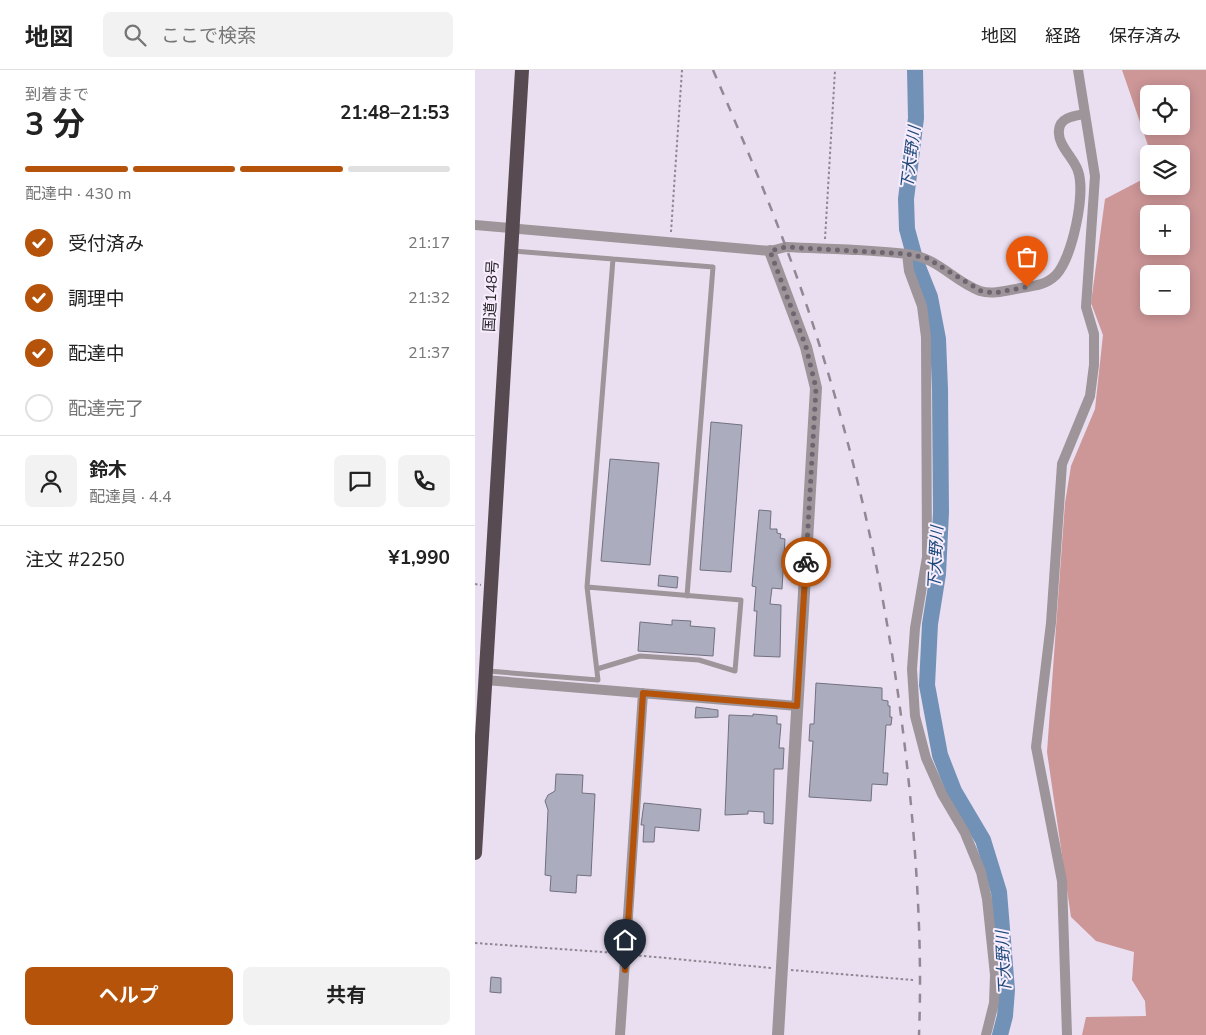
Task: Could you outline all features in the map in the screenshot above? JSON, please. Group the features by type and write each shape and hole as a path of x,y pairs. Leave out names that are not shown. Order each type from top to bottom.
{"highway":[{"name":"国道148号","path":"475,853 509,251 522,70"}],"street":[{"path":"1067,1035 1063,881 1036,747 1051,623 1062,464 1090,396 1094,365 1094,334 1086,307 1095,176 1078,70"},
{"path":"475,225 770,251 786,247 907,254 927,258 981,291 994,293 1043,284 1054,278 1067,260 1077,223 1080,180 1078,170 1060,138 1059,130 1061,123 1068,118 1085,114"},
{"path":"770,251 806,347 816,388 778,1035"},
{"path":"907,254 909,271 922,306 926,337 927,557 914,636 912,670 915,716 927,758 942,794 969,840 981,872 987,899 995,975 994,1003 986,1035"},
{"path":"485,675 643,693 797,706"},
{"path":"621,1035 643,693"}],"lane":[{"path":"509,251 713,267 687,596"},
{"path":"485,675 597,680 587,588 613,259"},
{"path":"587,588 741,600 735,671 699,660 640,656 597,669"}],"path":[{"path":"670,241 682,70"},
{"path":"824,248 835,70"},
{"path":"782,969 913,980"}],"shaded area":[{"path":"1122,70 1206,70 1206,1035 1082,1035 1086,1017 1146,1016 1145,1001 1132,980 1134,952 1096,941 1071,917 1047,752 1065,503 1071,466 1095,409 1103,335 1091,303 1105,199 1140,181 1140,195 1190,195 1190,145 1148,145 1144,135 1190,135 1190,85 1140,85 1140,122"}],"building":[{"path":"711,422 742,425 731,572 700,570"},
{"path":"610,459 659,463 650,565 601,561"},
{"path":"759,510 771,511 770,529 777,529 777,533 781,534 780,538 785,539 782,589 772,588 770,604 781,605 780,657 754,656 757,611 754,611 756,587 752,586"},
{"path":"659,575 678,577 677,588 658,586"},
{"path":"672,620 691,621 690,626 715,628 713,656 638,651 640,622 672,625"},
{"path":"816,683 882,688 882,700 888,701 890,717 892,717 891,725 886,725 883,773 888,773 887,785 872,784 871,801 809,797 813,741 809,741 810,724 814,724"},
{"path":"696,707 718,710 718,717 695,718"},
{"path":"753,714 777,716 777,724 781,724 779,748 784,748 783,769 774,769 773,824 764,823 764,812 748,811 748,814 725,815 729,715 753,716"},
{"path":"556,774 583,775 582,793 595,794 591,876 577,875 576,893 550,891 551,876 545,875 548,810 545,801 548,795 555,791"},
{"path":"644,803 701,809 699,831 655,827 654,842 643,842 644,825 641,825"},
{"path":"491,977 501,978 501,993 490,992"}],"waterway":[{"name":"下大野川","path":"915,70 916,118 906,199 907,229 916,262 930,297 938,339 940,389 941,512 938,574 930,624 927,685 940,755 954,791 983,840 999,892 1007,990 1005,1016 1000,1035"}],"railway":[{"path":"713,70 767,199 815,331 849,447 876,565 897,685 911,805 919,920 919,1035"}],"way so far":[{"path":"806,562 816,388 806,347 770,251 786,247 907,254 927,258 981,291 994,293 1027,287"}],"route":[{"path":"625,970 643,693 797,706 806,562"}]}
